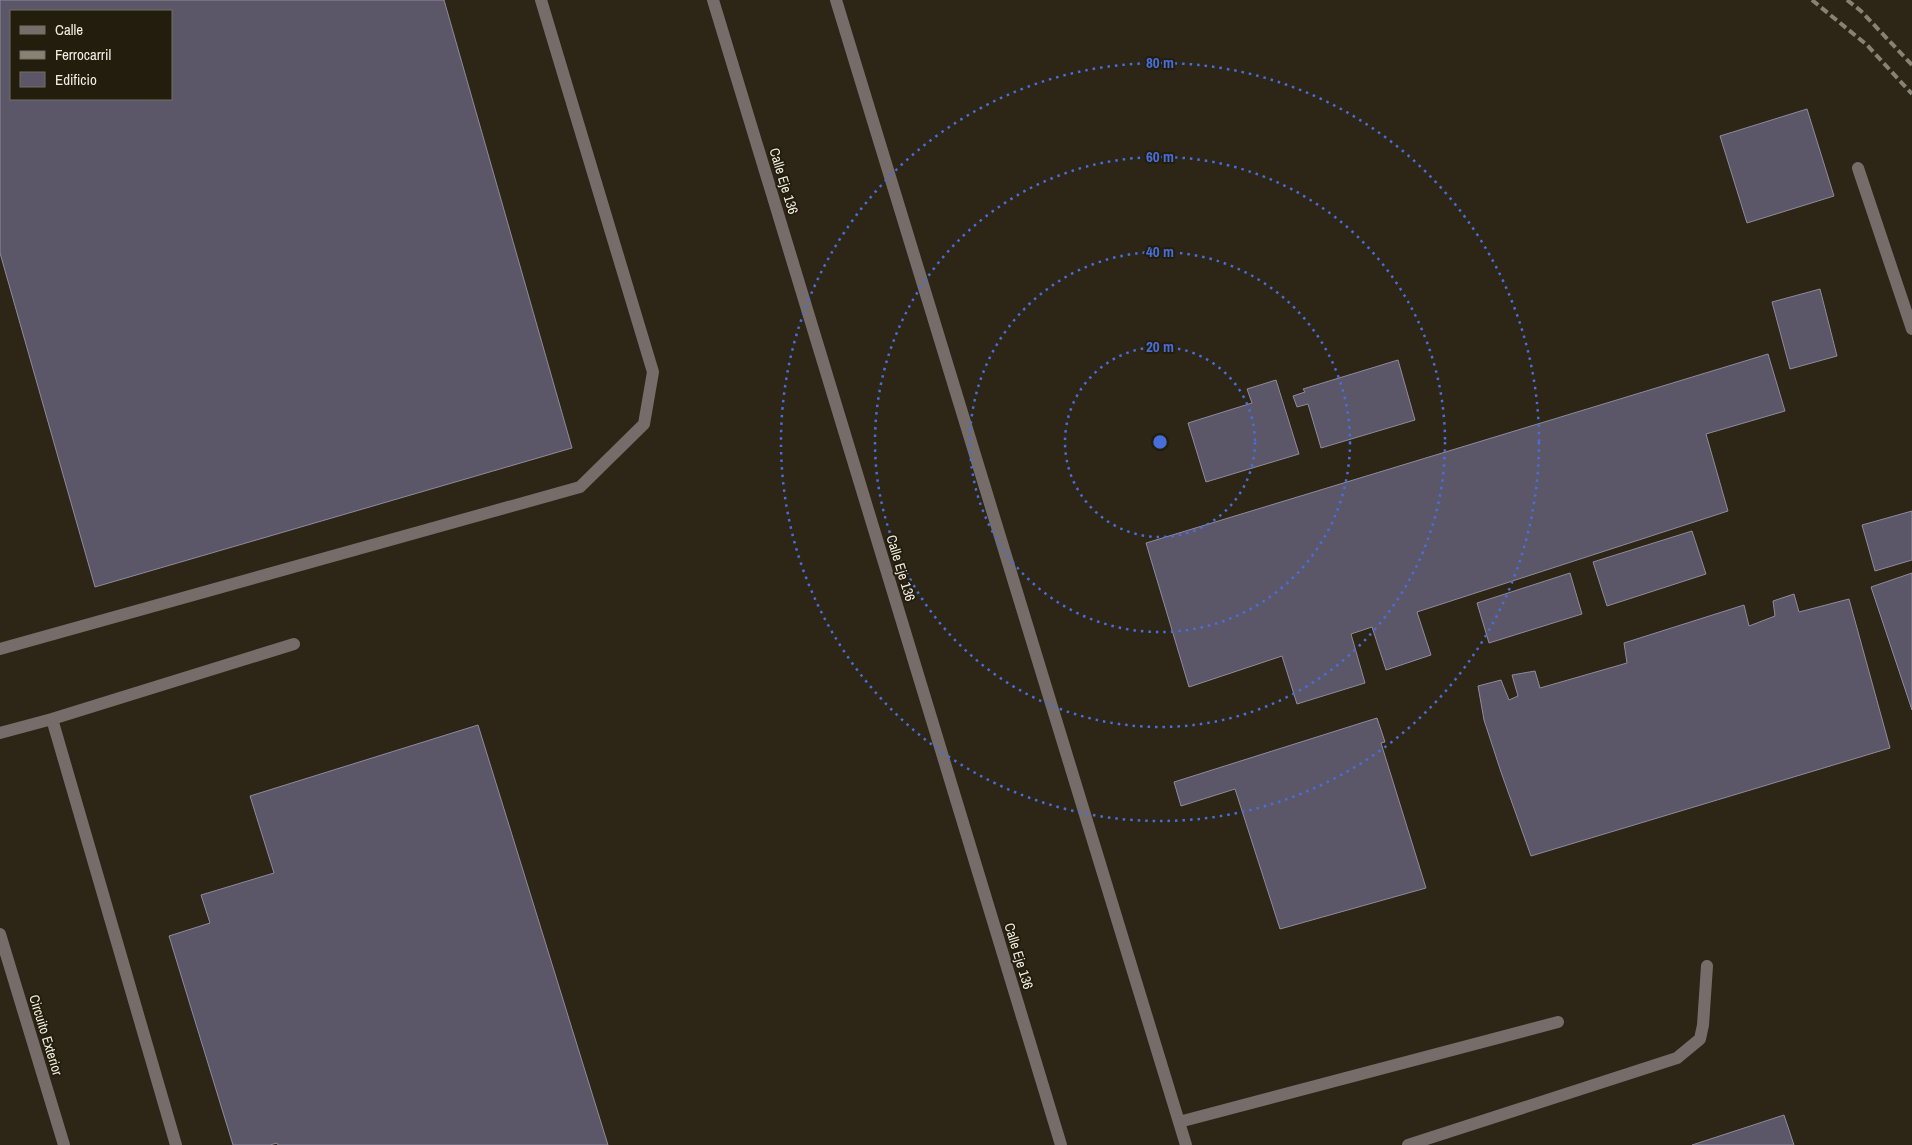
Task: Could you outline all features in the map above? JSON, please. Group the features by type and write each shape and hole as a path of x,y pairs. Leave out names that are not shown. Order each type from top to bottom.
{"street":[{"path":"0,649 580,487 644,424 653,372 541,0"},
{"name":"Calle Eje 136","path":"713,0 1061,1145"},
{"path":"836,0 1186,1145"},
{"path":"1858,168 1912,329"},
{"path":"0,733 52,719 294,644"},
{"path":"52,719 176,1145"},
{"name":"Circuito Exterior","path":"0,934 64,1145"},
{"path":"1408,1145 1677,1058 1700,1039 1703,1025 1707,966"},
{"path":"1179,1122 1558,1022"}],"building":[{"path":"0,0 444,0 572,448 95,587 0,253"},
{"path":"1807,109 1834,196 1747,223 1720,136"},
{"path":"1820,289 1837,356 1790,369 1772,302"},
{"path":"1768,354 1785,411 1706,434 1728,511 1417,612 1431,655 1386,670 1372,627 1351,634 1365,683 1297,704 1282,656 1189,687 1146,543"},
{"path":"1398,360 1415,420 1321,448 1308,404 1297,407 1293,396 1305,392 1303,389"},
{"path":"1276,380 1299,454 1206,482 1188,423 1252,403 1247,389"},
{"path":"1912,511 1912,560 1875,571 1862,525"},
{"path":"1692,531 1706,574 1607,606 1593,562"},
{"path":"1570,573 1582,614 1489,643 1477,603"},
{"path":"1912,573 1912,710 1871,587"},
{"path":"1794,594 1799,612 1849,599 1890,748 1531,856 1484,720 1478,686 1501,680 1509,700 1518,696 1512,675 1535,671 1540,688 1627,663 1624,643 1744,605 1749,626 1775,616 1773,601"},
{"path":"1377,718 1385,742 1381,743 1426,888 1280,929 1235,789 1181,806 1174,782"},
{"path":"478,725 608,1145 278,1145 277,1143 270,1145 233,1145 169,936 210,923 201,895 274,873 250,796"},
{"path":"1784,1115 1794,1145 1692,1145"}],"railway":[{"path":"1812,0 1867,45 1912,94"},
{"path":"1847,0 1861,11 1912,65"}]}
